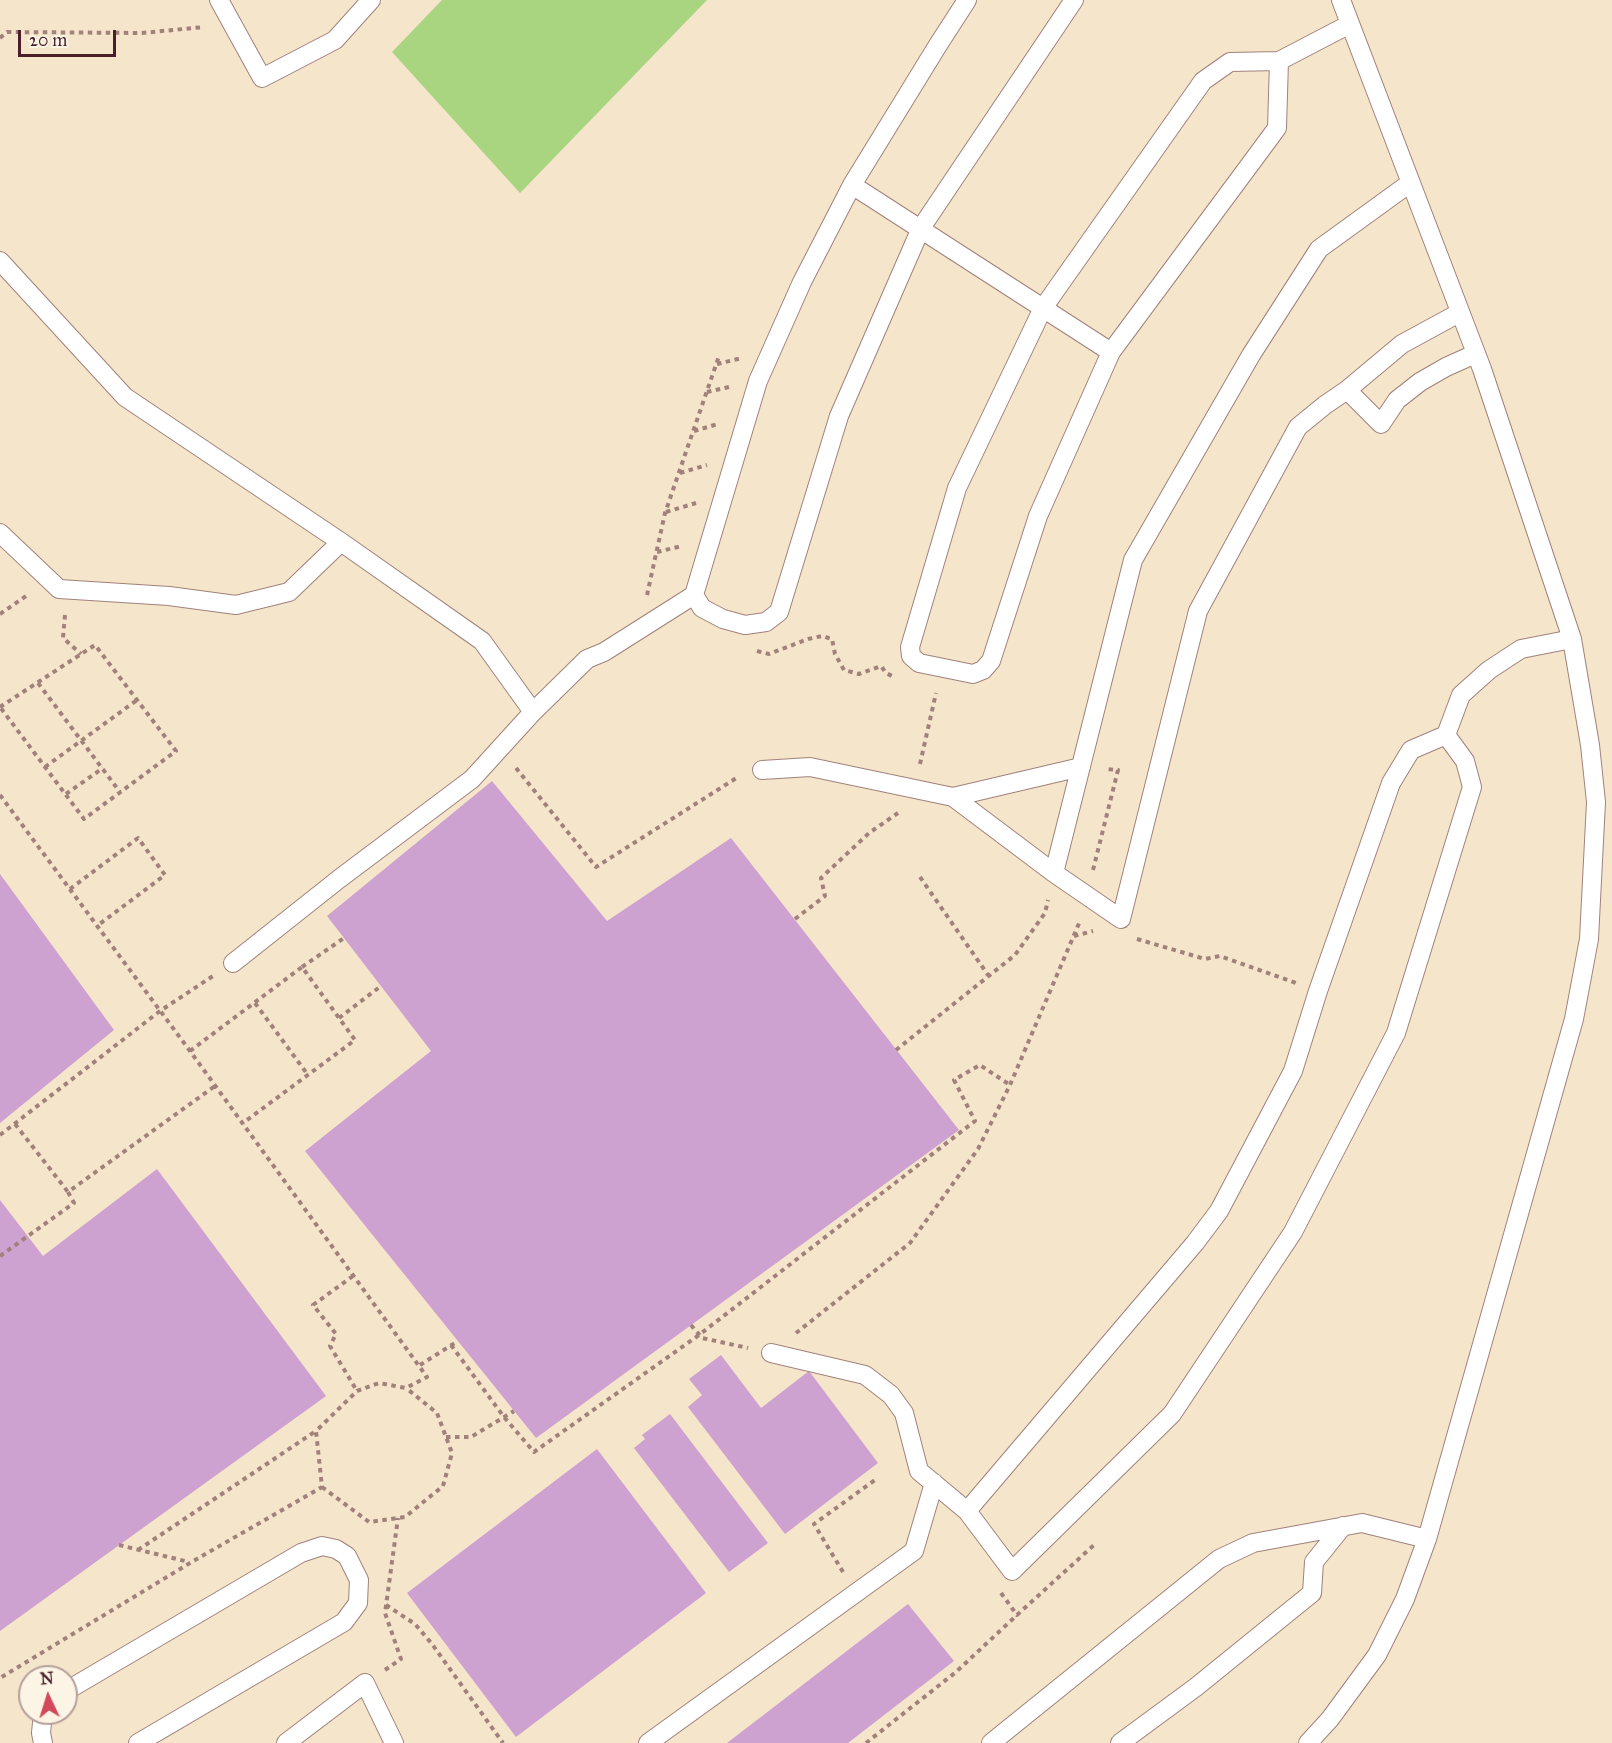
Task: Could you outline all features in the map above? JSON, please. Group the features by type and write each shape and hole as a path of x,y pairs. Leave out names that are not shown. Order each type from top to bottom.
{"lane":[{"path":"219,0 262,78 335,40 371,0"},
{"path":"233,963 339,879 472,779 533,712 587,658 604,652 694,595 758,381 802,282 852,185 968,0"},
{"path":"694,595 702,608 723,619 745,625 766,622 779,612 838,416 921,228 1074,0"},
{"path":"1308,1743 1330,1719 1377,1655 1405,1599 1427,1539 1574,1019 1589,939 1596,802 1590,744 1572,639 1475,354 1341,0"},
{"path":"1279,61 1276,128 1111,352 1038,516 991,661 983,670 973,674 919,663 911,656 910,647 957,488 1043,308 1203,81 1230,62 1279,61 1350,24"},
{"path":"1054,873 1133,560 1251,356 1319,249 1410,183"},
{"path":"852,185 1111,352"},
{"path":"0,261 125,397 341,542 482,641 533,712"},
{"path":"762,770 810,767 953,797 1054,873 1114,914 1198,611 1298,427 1402,344 1459,313"},
{"path":"1347,390 1381,424 1397,400 1420,381 1475,354"},
{"path":"0,533 60,589 169,596 236,605 289,592 341,542"},
{"path":"967,1511 1195,1243 1219,1211 1293,1071 1318,991 1391,783 1410,750 1446,735 1461,695 1489,669 1521,649 1572,639"},
{"path":"771,1353 865,1375 891,1395 904,1413 919,1470 967,1511 1012,1571 1172,1414 1293,1232 1396,1033 1472,787 1465,761 1446,735"},
{"path":"953,797 1081,767"},
{"path":"648,1743 914,1551 934,1484"},
{"path":"991,1743 1220,1559 1253,1543 1362,1523 1427,1539"},
{"path":"1120,1743 1196,1687 1312,1593 1314,1562 1343,1526"},
{"path":"78,1684 301,1553 322,1546 336,1549 347,1556 358,1580 358,1603 344,1622 138,1743"},
{"path":"286,1743 365,1683 394,1743"},
{"path":"42,1725 43,1743"}],"path":[{"path":"0,38 7,32 142,33 233,24"},
{"path":"670,610 644,610 665,513 719,356"},
{"path":"70,590 63,638 81,654"},
{"path":"747,648 769,654 822,636 832,639 835,654 843,670 859,674 881,666 886,673 901,680"},
{"path":"95,645 176,751 84,819 0,707 38,683 95,645"},
{"path":"38,683 120,792"},
{"path":"795,919 825,896 821,878 869,833 922,790 937,691 927,688"},
{"path":"45,767 137,700"},
{"path":"500,749 596,867 733,778 762,770"},
{"path":"1081,767 1118,771 1092,875"},
{"path":"66,794 103,768"},
{"path":"0,795 420,1365 427,1377 406,1388"},
{"path":"70,889 138,838 165,875 97,926"},
{"path":"896,1050 1015,955 1045,913 1054,873"},
{"path":"920,877 988,975"},
{"path":"691,1326 702,1338 771,1353 910,1243 978,1149 1010,1085 1081,918 1114,914"},
{"path":"1073,936 1103,928"},
{"path":"1130,937 1205,959 1220,956 1318,991"},
{"path":"190,1052 344,938"},
{"path":"0,1135 160,1011 233,963"},
{"path":"243,1124 355,1040 302,968"},
{"path":"339,1018 381,986"},
{"path":"255,1003 308,1075"},
{"path":"451,1346 504,1417 534,1452 699,1335 975,1121 954,1080 980,1065 1010,1085"},
{"path":"68,1192 215,1086"},
{"path":"0,1256 74,1203 15,1124"},
{"path":"353,1276 313,1305 336,1334 330,1346 357,1391"},
{"path":"420,1365 458,1341"},
{"path":"138,1550 316,1431 357,1391 379,1383 406,1388 437,1413 452,1453 443,1486 405,1517 369,1522 322,1487 316,1431"},
{"path":"446,1437 471,1437 514,1411"},
{"path":"855,1593 814,1524 875,1480"},
{"path":"0,1678 190,1563 322,1487"},
{"path":"365,1683 401,1659 385,1613 398,1518"},
{"path":"119,1545 190,1563"},
{"path":"386,1605 415,1624 432,1644 502,1743"},
{"path":"866,1743 957,1672 1017,1616"}],"green space":[{"path":"442,0 707,0 520,193 392,52"}],"building":[{"path":"492,781 607,921 731,838 959,1130 536,1438 305,1151 431,1051 327,916"},
{"path":"0,874 114,1030 0,1123"},
{"path":"157,1169 326,1396 0,1631 0,1200 43,1256"},
{"path":"721,1355 761,1408 809,1371 878,1463 785,1534 688,1407 702,1395 689,1379"},
{"path":"670,1414 768,1543 729,1572 634,1448 645,1439 642,1435"},
{"path":"597,1449 706,1593 516,1737 407,1593"},
{"path":"908,1604 954,1661 848,1743 727,1743"}]}
